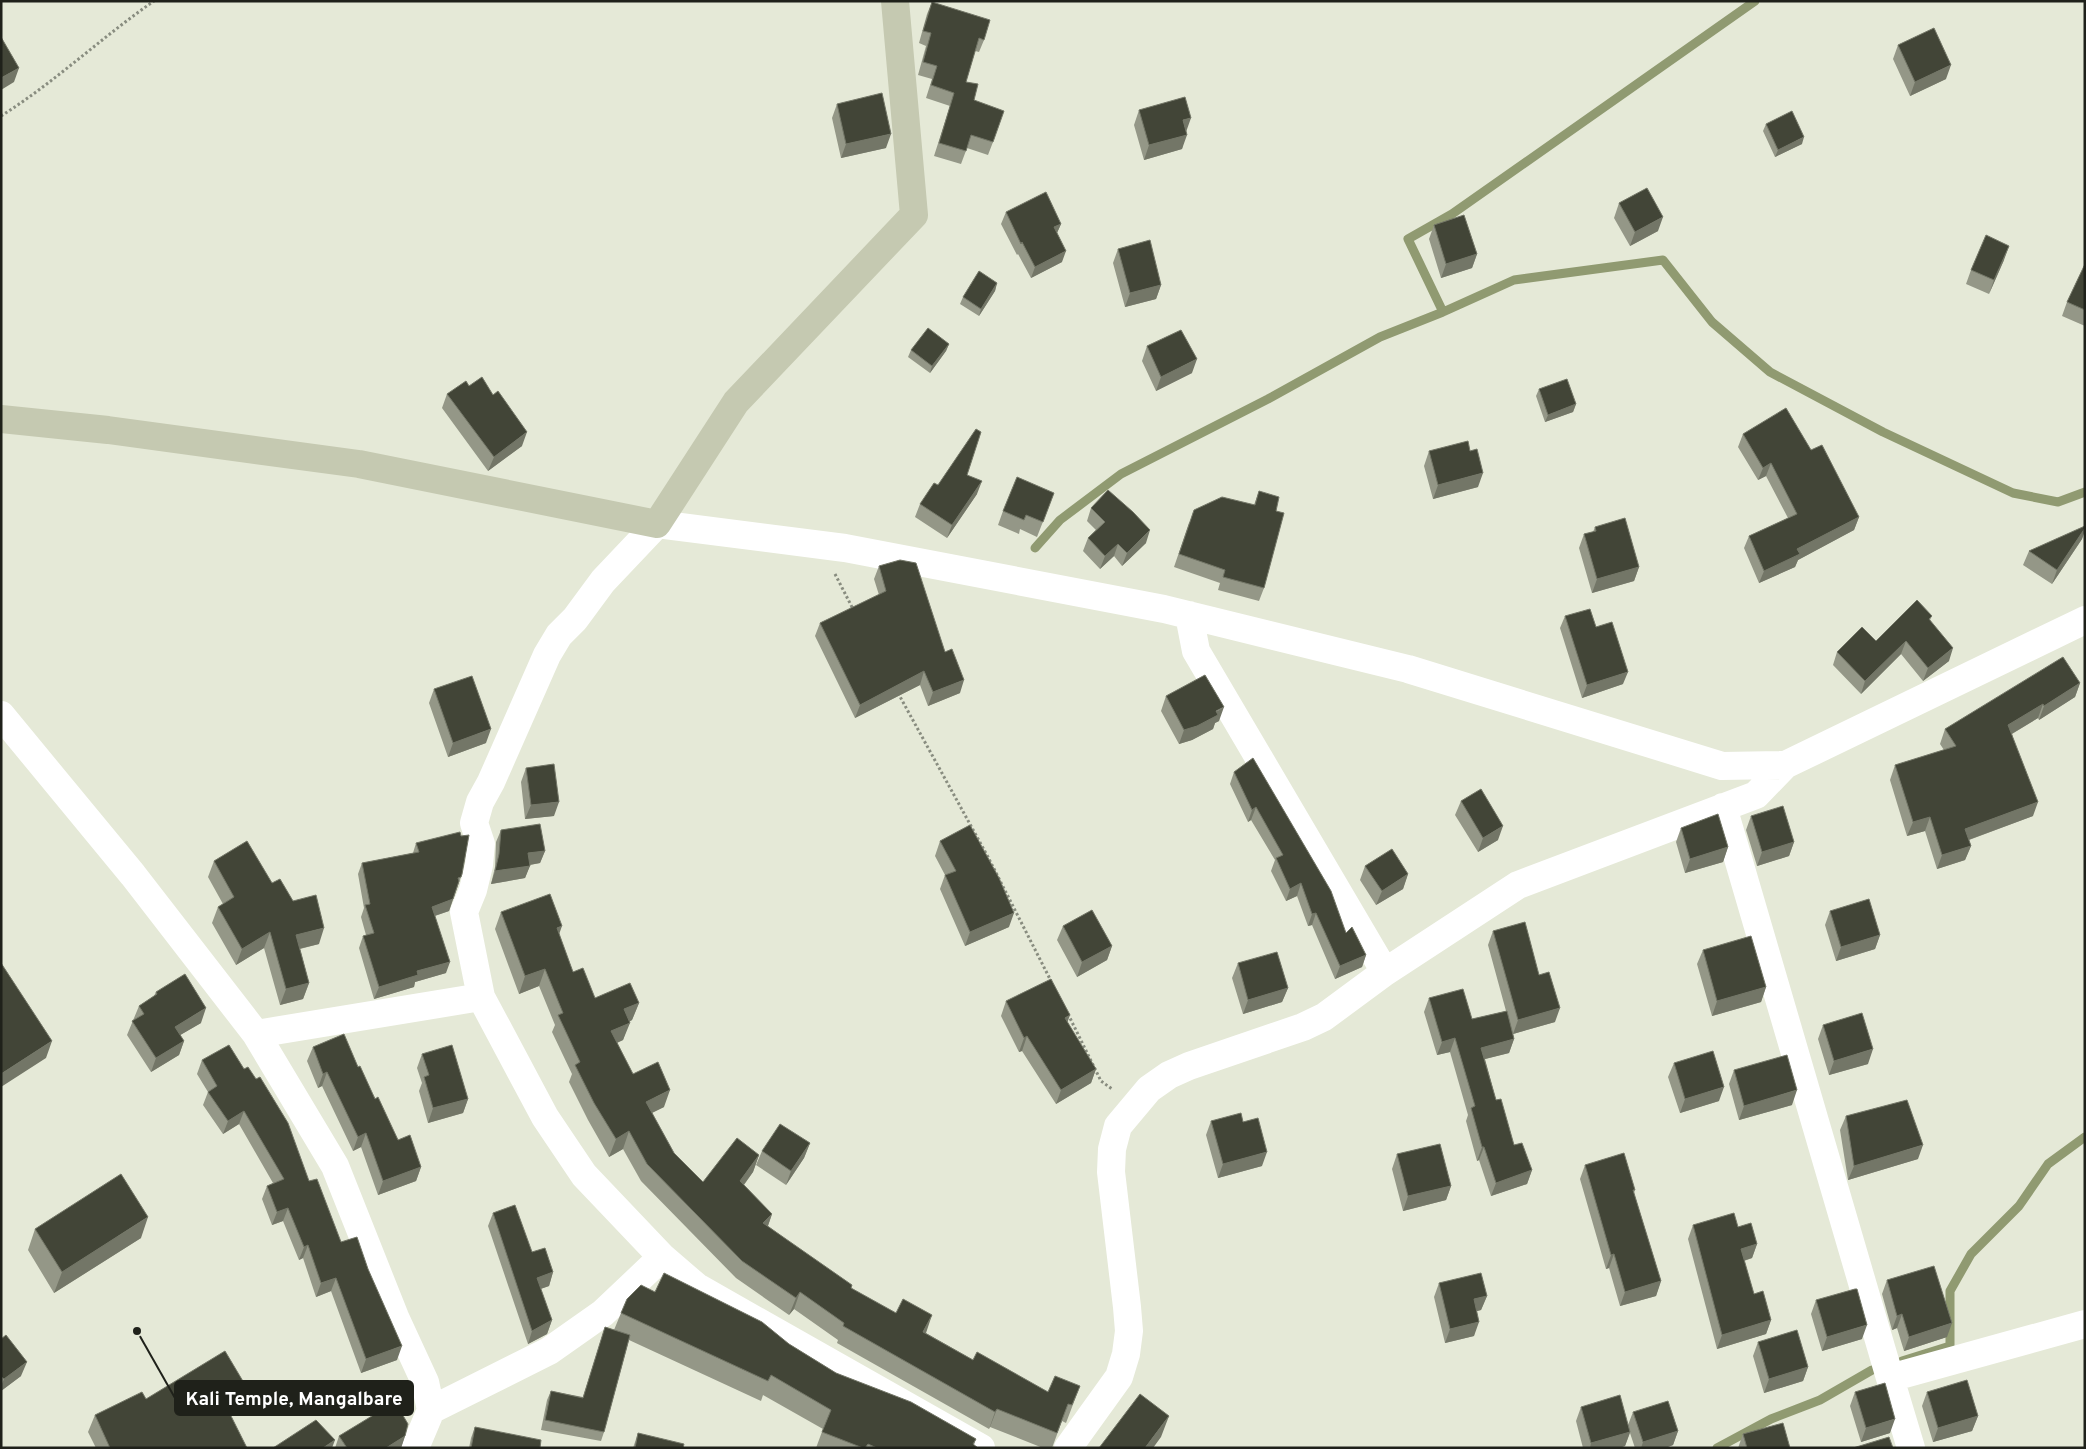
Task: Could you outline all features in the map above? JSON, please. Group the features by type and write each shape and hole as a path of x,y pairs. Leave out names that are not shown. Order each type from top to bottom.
{"street":[{"path":"894,1 914,215 736,402 657,524 603,581 575,619 559,635 547,655 491,782 480,802 474,823 481,844 479,865 473,890 464,912 481,997 545,1117 584,1175 662,1256 697,1287 981,1448"},
{"path":"1,419 108,430 359,464 657,524 819,545 1000,577 1189,614 1408,669 1722,766 1785,765"},
{"path":"1189,614 1196,651 1385,972"},
{"path":"1068,1448 1119,1377 1126,1354 1129,1330 1128,1307 1111,1172 1112,1149 1118,1126 1149,1089 1169,1075 1189,1066 1324,1017 1385,972 1518,886 1756,795 1785,765 2085,620"},
{"path":"1,715 133,875 256,1034 336,1166 395,1317 425,1382 431,1410 415,1448"},
{"path":"1723,807 1911,1448"},
{"path":"256,1034 481,997"},
{"path":"431,1410 549,1351 603,1312 662,1256"},
{"path":"1890,1378 2085,1324"}],"path":[{"path":"1,116 21,103 120,25 154,1"},
{"path":"819,545 856,614"},
{"path":"897,691 988,857 1054,986"},
{"path":"1067,1012 1101,1081 1133,1106"}],"building":[{"path":"932,2 990,20 984,40 979,38 966,82 978,84 974,100 1004,111 993,142 971,135 966,151 939,143 954,93 931,85 937,66 923,62 931,33 923,31"},
{"path":"1934,28 1951,65 1915,82 1898,45"},
{"path":"1,37 19,68 1,78"},
{"path":"882,93 891,134 846,144 837,104"},
{"path":"1185,97 1191,118 1183,120 1187,135 1149,145 1139,110"},
{"path":"1792,111 1804,137 1778,150 1766,124"},
{"path":"1647,188 1663,217 1635,232 1619,203"},
{"path":"1046,192 1061,224 1054,227 1066,251 1035,267 1022,242 1021,244 1006,212"},
{"path":"1464,215 1477,254 1446,264 1434,225"},
{"path":"1986,235 2009,246 1994,280 1971,270"},
{"path":"1150,240 1161,285 1130,293 1118,249"},
{"path":"2085,264 2085,310 2067,302"},
{"path":"979,271 997,283 981,309 963,297"},
{"path":"928,328 949,344 932,366 911,350"},
{"path":"1181,330 1197,359 1161,377 1147,346"},
{"path":"482,377 493,395 498,391 527,432 494,457 447,394 466,381 469,386"},
{"path":"1567,379 1576,404 1548,415 1539,389"},
{"path":"1786,408 1811,450 1822,445 1859,517 1797,549 1800,554 1764,571 1749,536 1797,514 1771,463 1763,468 1743,434"},
{"path":"976,429 981,432 967,475 982,481 952,525 920,504 934,483 938,485"},
{"path":"1468,441 1470,451 1477,449 1483,473 1438,485 1429,451"},
{"path":"1017,477 1054,493 1043,522 1026,515 1024,520 1003,511"},
{"path":"1108,490 1150,530 1127,553 1118,544 1105,556 1088,538 1105,522 1091,508"},
{"path":"1259,491 1279,497 1276,511 1284,513 1264,588 1223,577 1225,570 1179,554 1194,510 1222,497 1255,505"},
{"path":"1625,518 1639,567 1597,579 1584,534 1596,531 1595,527"},
{"path":"2085,526 2057,570 2029,551"},
{"path":"900,560 916,563 945,652 952,649 964,680 933,692 924,671 860,705 820,623 886,591 879,566"},
{"path":"1917,600 1932,616 1929,619 1953,648 1928,668 1906,641 1865,681 1837,652 1862,627 1876,641"},
{"path":"1590,609 1596,627 1612,622 1628,672 1587,685 1565,616"},
{"path":"2063,657 2080,683 2044,706 2043,704 2008,725 2038,802 1965,829 1971,846 1942,855 1930,817 1913,822 1895,765 1956,746 1945,729"},
{"path":"1205,675 1224,707 1216,711 1218,715 1197,726 1184,730 1166,696"},
{"path":"472,676 491,729 453,743 434,689"},
{"path":"1253,758 1331,891 1346,933 1352,927 1366,955 1340,966 1316,913 1312,914 1301,883 1290,889 1276,858 1283,855 1256,807 1252,810 1234,772"},
{"path":"554,764 559,802 531,805 526,768"},
{"path":"1481,789 1503,826 1483,838 1461,801"},
{"path":"1783,806 1794,842 1762,852 1751,816"},
{"path":"1718,814 1728,847 1690,859 1681,828"},
{"path":"540,824 545,851 528,853 530,866 495,871 501,830"},
{"path":"970,825 999,878 1014,913 970,932 945,875 956,871 940,841"},
{"path":"460,832 461,836 469,835 462,874 458,878 459,881 453,899 432,907 450,962 417,971 418,975 379,987 363,936 374,933 365,905 370,904 362,863 419,852 416,843"},
{"path":"247,841 272,883 280,879 293,901 316,895 324,928 296,935 309,983 286,989 270,932 242,949 218,907 234,897 214,861"},
{"path":"1392,849 1408,874 1382,891 1365,866"},
{"path":"550,894 562,926 557,928 573,972 583,968 595,998 630,983 639,1003 624,1009 630,1023 611,1031 633,1074 658,1062 670,1090 646,1102 674,1153 703,1182 737,1138 759,1155 740,1181 772,1214 763,1223 852,1285 851,1288 896,1313 903,1299 932,1315 923,1332 973,1360 977,1352 1048,1392 1055,1376 1080,1386 1072,1405 1068,1404 1057,1433 997,1409 995,1412 843,1326 844,1323 800,1292 796,1298 742,1261 647,1164 629,1131 616,1139 594,1103 575,1065 580,1062 558,1015 563,1013 545,969 525,976 501,912"},
{"path":"1869,899 1880,935 1841,947 1830,911"},
{"path":"1092,910 1112,946 1082,962 1063,926"},
{"path":"1525,922 1539,975 1549,972 1560,1008 1518,1020 1493,931"},
{"path":"1751,936 1766,987 1717,1001 1703,950"},
{"path":"1277,952 1288,988 1248,1000 1238,963"},
{"path":"1,963 52,1041 1,1074"},
{"path":"185,974 206,1008 175,1027 184,1041 156,1058 132,1021 144,1014 139,1006 157,994 156,992"},
{"path":"1051,979 1070,1015 1065,1018 1096,1069 1061,1090 1027,1036 1024,1038 1006,1001"},
{"path":"1463,989 1472,1019 1507,1011 1514,1039 1481,1048 1496,1100 1501,1099 1514,1145 1522,1143 1532,1170 1496,1183 1484,1147 1482,1147 1471,1108 1475,1106 1455,1038 1442,1042 1429,998"},
{"path":"1862,1013 1873,1049 1834,1061 1823,1025"},
{"path":"344,1034 358,1067 360,1066 375,1099 378,1097 398,1140 410,1135 421,1167 383,1181 366,1133 358,1137 327,1072 323,1074 313,1047"},
{"path":"229,1045 244,1069 248,1067 256,1079 260,1077 288,1123 309,1181 317,1179 341,1242 357,1237 368,1269 402,1346 366,1359 336,1278 321,1283 308,1245 304,1247 288,1208 277,1212 267,1186 284,1179 244,1111 228,1121 208,1092 217,1086 202,1060"},
{"path":"452,1045 468,1099 433,1108 424,1077 429,1075 422,1054"},
{"path":"1713,1051 1724,1087 1685,1099 1674,1063"},
{"path":"1787,1055 1797,1090 1744,1106 1734,1070"},
{"path":"1907,1100 1923,1145 1854,1166 1846,1116"},
{"path":"1241,1113 1243,1122 1258,1118 1267,1152 1223,1164 1211,1121"},
{"path":"780,1124 810,1143 791,1171 762,1151"},
{"path":"1440,1144 1451,1186 1408,1196 1397,1154"},
{"path":"1624,1153 1635,1190 1633,1190 1661,1281 1625,1292 1614,1254 1611,1255 1585,1165"},
{"path":"121,1174 148,1217 62,1272 35,1229"},
{"path":"515,1205 532,1252 545,1248 553,1272 537,1278 552,1320 532,1331 493,1213"},
{"path":"1734,1213 1738,1227 1751,1223 1757,1244 1741,1249 1754,1294 1763,1291 1771,1320 1722,1335 1693,1225"},
{"path":"1934,1266 1952,1323 1909,1337 1902,1314 1897,1316 1887,1280"},
{"path":"664,1273 762,1322 789,1344 836,1373 911,1402 976,1439 973,1444 978,1448 877,1448 868,1444 863,1448 822,1432 831,1410 771,1375 768,1381 621,1313 627,1299 641,1285 655,1292"},
{"path":"1481,1273 1487,1296 1474,1299 1479,1322 1450,1329 1439,1283"},
{"path":"1857,1289 1867,1325 1827,1337 1816,1300"},
{"path":"605,1327 630,1335 604,1432 545,1420 551,1391 583,1398"},
{"path":"1797,1330 1808,1367 1769,1379 1758,1342"},
{"path":"6,1335 27,1362 4,1379 1,1376 1,1339"},
{"path":"225,1351 247,1388 224,1402 247,1448 110,1448 95,1415 142,1392 146,1399"},
{"path":"1967,1380 1978,1416 1938,1428 1927,1392"},
{"path":"1885,1383 1895,1419 1866,1428 1855,1392"},
{"path":"1140,1394 1169,1416 1145,1448 1099,1448"},
{"path":"1620,1395 1630,1432 1591,1443 1581,1407"},
{"path":"1668,1401 1678,1431 1643,1442 1633,1412"},
{"path":"395,1402 408,1424 405,1436 386,1448 347,1448 339,1436"},
{"path":"316,1420 335,1440 323,1448 273,1448"},
{"path":"1783,1423 1790,1448 1747,1448 1743,1434"},
{"path":"475,1427 541,1440 540,1448 471,1448"},
{"path":"638,1433 684,1444 683,1448 635,1448"},
{"path":"1889,1437 1893,1448 1853,1448"}],"waterway":[{"path":"1443,312 1408,239 1452,214 1755,1"},
{"path":"1035,548 1060,520 1121,474 1268,399 1380,337 1443,312 1514,280 1663,260 1712,322 1770,372 1883,432 2013,493 2058,502 2085,492"},
{"path":"1902,1361 1950,1346 1950,1291 1971,1254 2019,1206 2048,1164 2085,1137"},
{"path":"1717,1448 1771,1419 1820,1400 1872,1370 1885,1366"}],"place":[{"name":"Kali Temple, Mangalbare","path":"137,1331"}]}
